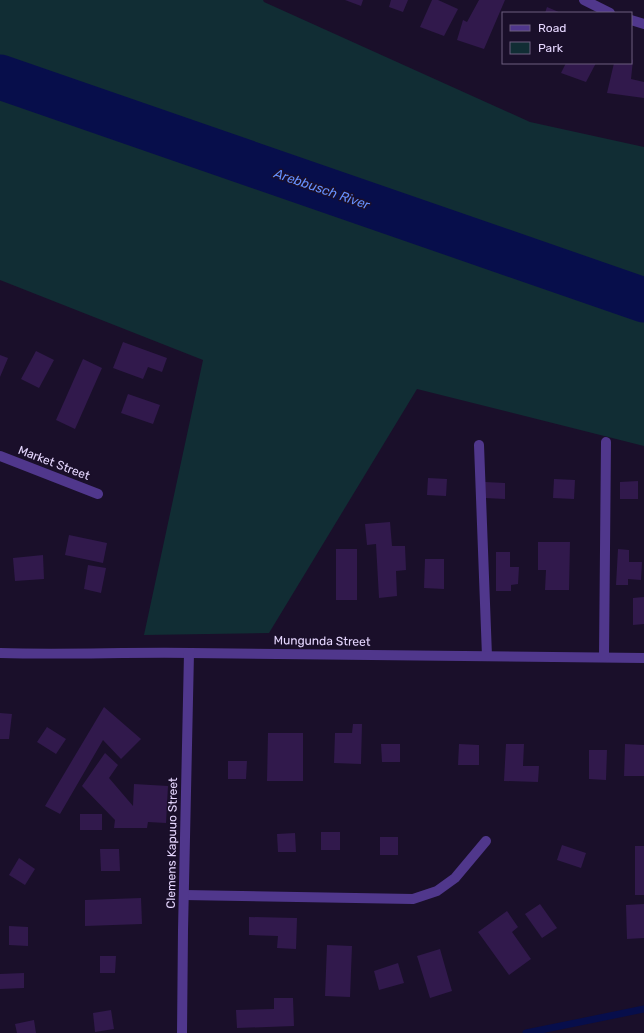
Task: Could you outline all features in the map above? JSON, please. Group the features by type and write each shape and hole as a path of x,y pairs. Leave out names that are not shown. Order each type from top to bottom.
{"street":[{"path":"584,0 608,12"},
{"path":"632,20 644,24"},
{"path":"604,657 606,442"},
{"path":"479,445 487,656"},
{"name":"Market Street","path":"0,456 98,494"},
{"name":"Mungunda Street","path":"0,653 189,653 644,658"},
{"name":"Clemens Kapuuo Street","path":"182,1033 189,653"},
{"path":"184,895 413,900 437,891 455,878 486,842"}],"green space":[{"path":"0,0 263,0 264,2 530,122 644,147 644,298 0,75"},
{"path":"0,77 644,300 644,446 417,389 269,633 144,635 203,360 0,280"}],"building":[{"path":"345,0 363,0 361,6"},
{"path":"391,0 408,0 403,12 389,7"},
{"path":"432,0 438,0 458,9 444,36 420,27"},
{"path":"479,0 505,0 484,49 457,40 463,20 467,22"},
{"path":"547,7 559,12 545,12"},
{"path":"633,60 631,79 644,82 644,98 607,93 614,64 632,64"},
{"path":"566,64 595,64 586,82 561,73"},
{"path":"123,342 167,358 162,372 148,367 143,379 113,368"},
{"path":"36,351 54,360 39,388 21,379"},
{"path":"0,355 8,358 0,377"},
{"path":"83,359 102,368 75,429 56,420"},
{"path":"128,394 160,405 153,424 121,413"},
{"path":"428,478 447,479 446,496 427,495"},
{"path":"554,479 575,480 574,499 553,498"},
{"path":"638,481 638,499 620,499 620,482"},
{"path":"485,482 505,483 505,499 485,498"},
{"path":"390,522 392,546 405,546 406,570 396,571 397,596 379,598 376,544 367,545 365,524"},
{"path":"69,535 107,543 103,563 65,555"},
{"path":"538,542 570,542 569,590 545,590 546,570 538,570"},
{"path":"336,549 357,549 357,600 336,600"},
{"path":"618,549 629,550 629,562 642,562 641,580 628,579 628,585 616,585"},
{"path":"496,552 510,552 510,567 519,567 518,584 511,585 511,591 496,591"},
{"path":"43,555 44,579 15,581 13,558"},
{"path":"425,559 444,559 444,589 424,588"},
{"path":"88,565 106,568 101,593 84,589"},
{"path":"644,597 644,624 633,625 633,598"},
{"path":"104,707 141,739 121,759 103,740 60,814 45,806"},
{"path":"0,713 12,714 9,739 0,739"},
{"path":"353,724 362,724 361,764 334,763 335,733 352,733"},
{"path":"47,727 66,739 56,754 37,742"},
{"path":"268,733 303,733 303,781 267,781"},
{"path":"381,744 400,744 400,762 382,762"},
{"path":"459,744 479,745 479,765 458,765"},
{"path":"506,744 524,744 523,766 539,766 538,782 504,781"},
{"path":"625,744 644,745 644,776 624,776"},
{"path":"589,750 607,750 606,780 589,779"},
{"path":"105,753 118,765 109,778 133,806 134,784 168,786 166,823 148,822 147,828 114,828 115,820 82,786"},
{"path":"228,761 247,761 246,779 228,779"},
{"path":"80,814 102,814 102,830 80,830"},
{"path":"321,832 340,832 340,850 321,850"},
{"path":"295,833 296,852 278,852 277,834"},
{"path":"380,837 398,837 398,855 380,855"},
{"path":"562,845 586,853 581,868 557,860"},
{"path":"635,846 644,846 644,895 635,895"},
{"path":"100,849 119,849 120,871 101,871"},
{"path":"19,858 35,869 25,885 9,875"},
{"path":"141,898 142,924 85,926 85,900"},
{"path":"540,904 557,928 542,938 525,914"},
{"path":"644,904 644,938 627,939 626,905"},
{"path":"507,911 518,927 512,932 531,959 509,975 478,932"},
{"path":"249,917 297,918 296,949 277,948 278,936 249,935"},
{"path":"9,926 28,927 28,946 9,945"},
{"path":"327,945 352,946 350,997 325,996"},
{"path":"440,949 452,991 430,998 417,956"},
{"path":"100,956 116,956 115,973 100,973"},
{"path":"398,963 404,983 379,990 374,971"},
{"path":"24,973 24,988 0,989 0,974"},
{"path":"274,998 293,998 294,1026 237,1028 236,1010 274,1009"},
{"path":"111,1010 114,1029 95,1032 93,1013"},
{"path":"34,1020 36,1033 17,1033 15,1024"}],"waterway":[{"name":"Arebbusch River","path":"0,77 644,300"},
{"path":"526,1033 644,1009"}]}
